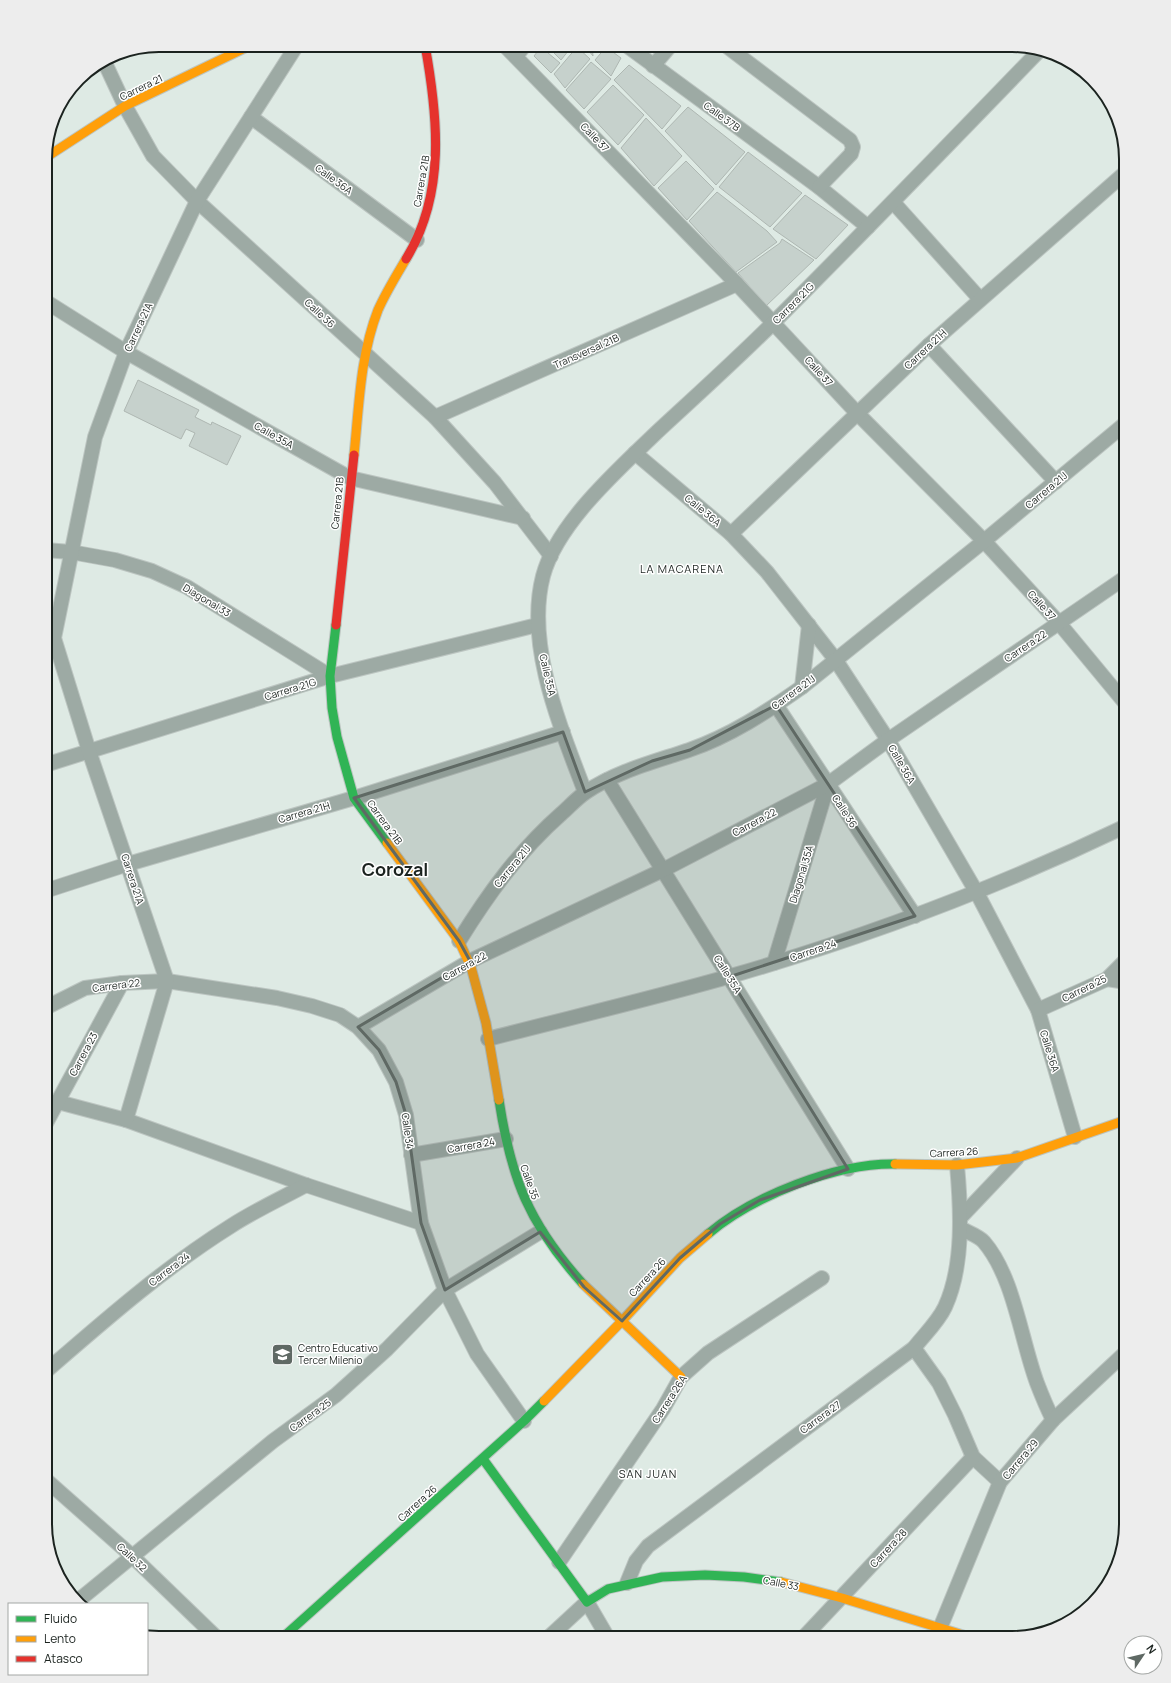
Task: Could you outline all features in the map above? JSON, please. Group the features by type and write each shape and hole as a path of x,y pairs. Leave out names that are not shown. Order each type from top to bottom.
{"main road":[{"name":"Carrera 21","path":"52,153 125,106 237,52"},
{"name":"Carrera 21B","path":"426,52 436,108 438,148 435,174 429,205 417,240 380,305 371,328 365,355 350,478 330,676 332,708 337,737 354,798 459,941"},
{"name":"Calle 35","path":"459,941 470,961 479,991 512,1169 523,1198 540,1232 584,1287 681,1377"},
{"name":"Carrera 26","path":"290,1631 524,1421 622,1321 680,1258 720,1224 760,1200 802,1183 848,1169 881,1164 957,1165 1017,1158 1119,1122"},
{"path":"483,1458 587,1602"},
{"name":"Calle 33","path":"587,1602 608,1589 627,1583 662,1577 704,1575 744,1577 778,1581 842,1598 933,1631"}],"street":[{"name":"Carrera 21A","path":"54,638 95,437 126,352 197,201 293,52"},
{"name":"Calle 37","path":"512,52 738,284 857,413 984,541 1059,623 1119,696"},
{"path":"516,56 519,52"},
{"name":"Calle 37B","path":"635,52 819,187 868,227"},
{"path":"653,66 665,52"},
{"path":"734,52 850,140 853,147 851,154 819,187"},
{"name":"Carrera 21G","path":"551,556 571,522 599,488 774,322 1035,55"},
{"name":"Calle 36","path":"106,66 125,106 153,156 197,201 435,417 495,483 551,556"},
{"name":"Calle 36A","path":"251,117 417,240"},
{"name":"Carrera 21H","path":"731,534 929,344 1119,178"},
{"path":"893,202 980,299"},
{"name":"Transversal 21B","path":"435,417 738,284"},
{"name":"Calle 35A","path":"52,305 126,352 350,478 523,518"},
{"path":"929,344 1056,482"},
{"name":"Carrera 21J","path":"459,941 484,900 513,863 537,835 585,792 607,780 652,761 690,750 733,730 776,705 802,687 1119,431"},
{"name":"Calle 36A","path":"635,453 731,534 767,572 835,659 888,740 977,893 1038,1010 1074,1137"},
{"path":"52,551 71,552"},
{"name":"Diagonal 33","path":"71,552 123,562 152,571 186,587 330,676"},
{"name":"Calle 35A","path":"551,556 543,574 539,596 537,625 547,678 563,732 585,792"},
{"name":"Carrera 22","path":"358,1027 470,961 663,870 828,784 888,740 1119,582"},
{"name":"Carrera 21G","path":"52,763 330,676 537,625"},
{"path":"802,687 809,625"},
{"name":"Carrera 21A","path":"52,635 89,751 167,981"},
{"name":"Calle 36","path":"776,705 915,916"},
{"name":"Carrera 21H","path":"52,888 354,798 563,732"},
{"name":"Calle 35A","path":"607,780 848,1169"},
{"name":"Diagonal 35A","path":"774,963 828,784"},
{"name":"Carrera 24","path":"488,1039 729,977 774,963 915,916 977,893 1119,829"},
{"name":"Carrera 25","path":"1038,1010 1107,979 1119,967"},
{"path":"1107,979 1119,981"},
{"path":"126,1120 167,981"},
{"name":"Carrera 22","path":"52,1004 85,988 122,983 167,981"},
{"name":"Calle 34","path":"167,981 277,998 340,1014 358,1027 379,1050 396,1082 406,1115 421,1223 444,1290 476,1354 524,1421"},
{"name":"Carrera 23","path":"52,1113 122,983"},
{"path":"58,1102 126,1120 306,1185 421,1223"},
{"name":"Carrera 24","path":"411,1155 506,1138"},
{"path":"1017,1158 960,1223 983,1240 994,1256 1015,1307 1037,1383 1053,1420"},
{"name":"Carrera 27","path":"627,1583 636,1561 648,1546 663,1533 914,1348 944,1308 953,1285 960,1223 957,1165"},
{"name":"Carrera 24","path":"52,1366 128,1300 191,1253 232,1225 306,1185"},
{"name":"Carrera 25","path":"81,1598 273,1441 336,1395 387,1349 444,1290 540,1232"},
{"name":"Carrera 26A","path":"559,1562 663,1409 681,1377 708,1353 822,1278"},
{"path":"914,1348 939,1383 973,1457 1000,1482"},
{"name":"Carrera 29","path":"939,1631 1000,1482 1053,1420 1119,1359"},
{"name":"Carrera 28","path":"810,1631 973,1457"},
{"name":"Calle 32","path":"52,1485 132,1556 210,1631"},
{"path":"556,1631 587,1602 604,1631"}],"highlighted area":[{"path":"776,705 915,916 729,977 848,1169 760,1200 720,1224 680,1258 622,1321 584,1287 540,1232 445,1290 421,1223 406,1115 396,1082 379,1050 358,1027 470,961 459,941 354,798 563,732 585,792 652,761 690,750"}],"building":[{"path":"537,52 547,52 560,63 551,73 534,56"},
{"path":"553,52 567,52 561,60"},
{"path":"573,52 582,52 590,59 565,88 554,74"},
{"path":"602,52 613,52 621,58 611,76 595,60"},
{"path":"591,62 611,79 584,109 566,90"},
{"path":"629,65 681,106 662,129 614,80"},
{"path":"613,85 644,115 618,145 587,112"},
{"path":"688,107 745,152 716,185 665,131"},
{"path":"646,118 682,156 654,186 621,148"},
{"path":"748,152 802,193 770,227 719,187"},
{"path":"686,161 714,189 687,220 658,188"},
{"path":"717,192 767,231 777,242 736,272 689,221"},
{"path":"805,195 848,225 816,259 773,229"},
{"path":"782,239 814,260 766,306 738,273 780,243"},
{"path":"138,380 199,410 195,417 211,425 212,422 241,436 227,465 189,446 195,433 186,429 181,439 124,411"}],"traffic: fast":[{"path":"336,625 330,676 332,708 337,737 354,798 387,843"},
{"path":"499,1100 510,1154 525,1199 549,1241 564,1262 583,1284"},
{"path":"708,1234 748,1207 796,1184 847,1169 872,1165 895,1164"},
{"path":"290,1631 524,1421 544,1401"},
{"path":"483,1459 587,1602 608,1589 662,1577 705,1575 744,1577 781,1582"}],"traffic: slow":[{"path":"52,153 125,106 237,52"},
{"path":"354,455 361,382 367,345 381,303 406,259"},
{"path":"387,843 459,941 471,967 486,1023 499,1100"},
{"path":"895,1164 957,1165 1017,1158 1119,1122"},
{"path":"544,1401 622,1321 680,1258 708,1234"},
{"path":"583,1284 681,1377"},
{"path":"781,1582 842,1598 950,1631"}],"traffic: jam":[{"path":"406,259 419,234 428,208 433,182 435,127 430,72 426,52"},
{"path":"336,625 354,455"}],"place":[{"name":"Centro Educativo Tercer Milenio","path":"282,1354"}],"district":[{"name":"LA MACARENA","path":"682,569"},
{"name":"Corozal","path":"395,870"},
{"name":"SAN JUAN","path":"648,1474"}]}
